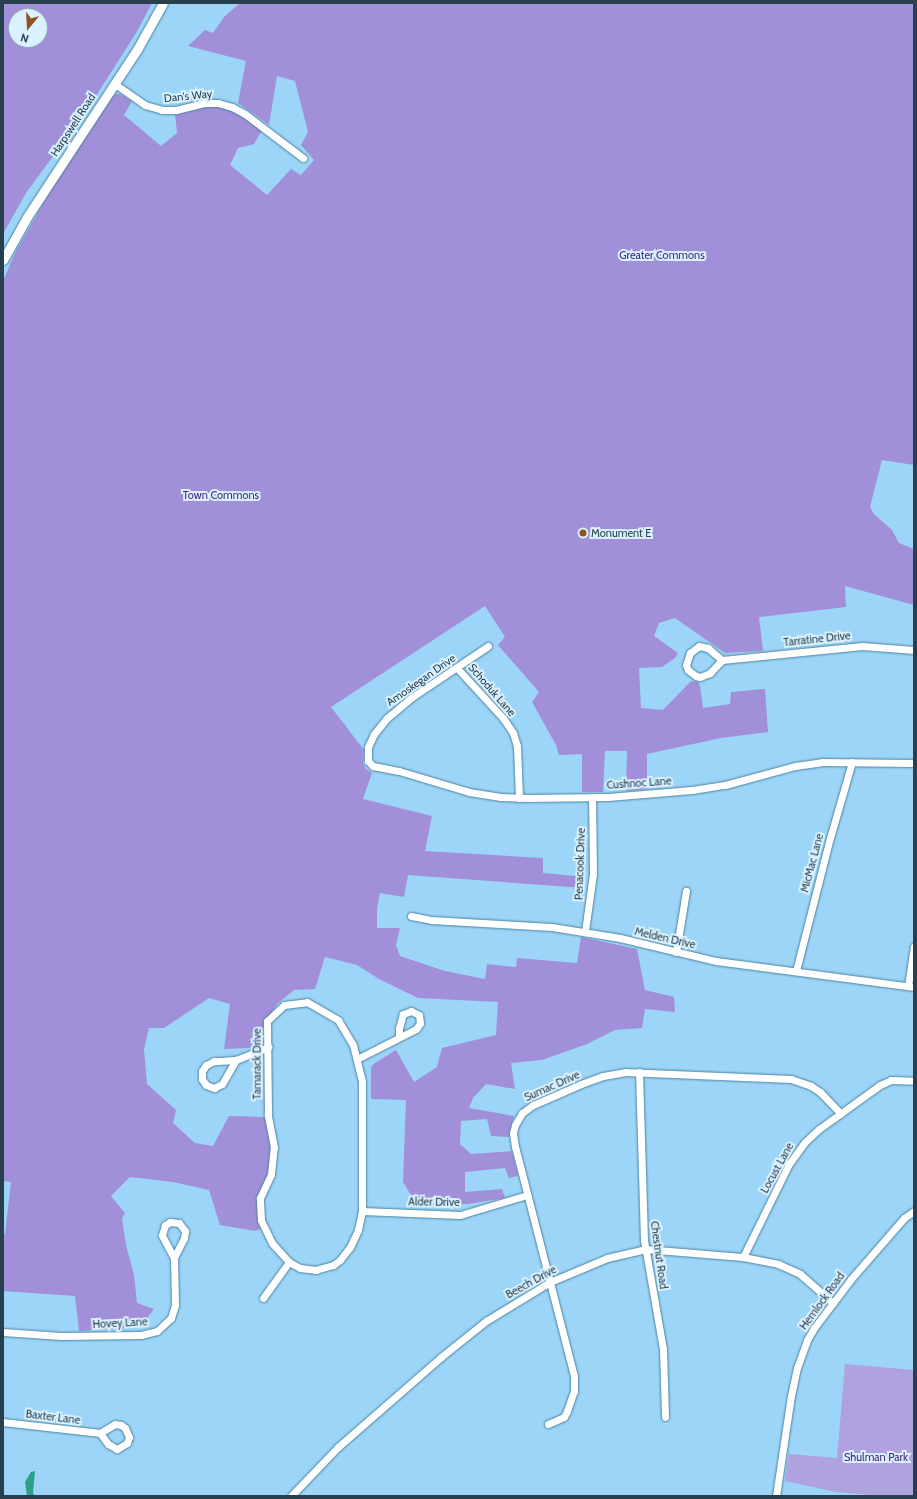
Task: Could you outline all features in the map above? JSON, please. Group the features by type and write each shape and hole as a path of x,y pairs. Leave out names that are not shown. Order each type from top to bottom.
{"main road":[{"name":"Harpswell Road","path":"3,260 31,211 115,84 163,3"}],"street":[{"name":"Dan's Way","path":"115,84 145,105 162,110 176,110 204,103 218,103 232,107 245,114 303,158"},
{"name":"Amoskegan Drive","path":"368,762 367,754 371,741 387,718 412,697 488,646"},
{"path":"699,646 708,648 722,660 710,673 700,677 688,670 686,665 690,653 699,646"},
{"name":"Tarratine Drive","path":"722,660 862,646 914,650"},
{"name":"Schoduk Lane","path":"457,668 503,718 513,733 517,746 519,798"},
{"name":"Cushnoc Lane","path":"368,762 378,768 399,772 469,792 519,798 659,794 725,785 795,766 822,762 914,763"},
{"name":"MicMac Lane","path":"796,971 830,838 852,762"},
{"name":"Penacook Drive","path":"585,931 593,874 592,797"},
{"path":"676,952 686,891"},
{"name":"Melden Drive","path":"411,916 431,920 542,926 585,931 716,961 911,986"},
{"path":"911,986 914,946"},
{"name":"Tamarack Drive","path":"307,1002 338,1020 353,1045 357,1059 362,1081 362,1211 358,1230 350,1247 333,1265 324,1269 308,1269 289,1262 272,1243 261,1220 260,1198 271,1174 274,1147 268,1115 269,1047 267,1021 284,1005 307,1002"},
{"path":"357,1059 387,1045 399,1036"},
{"path":"236,1060 222,1084 214,1088 206,1084 202,1079 202,1071 206,1065 214,1061 236,1060 269,1047"},
{"name":"Sumac Drive","path":"548,1424 564,1417 573,1398 575,1383 515,1147 513,1133 522,1113 533,1105 603,1076 614,1073 639,1072 791,1079 801,1081 820,1092 841,1114"},
{"name":"Chestnut Road","path":"639,1072 645,1249 663,1349 665,1417"},
{"name":"Locust Lane","path":"743,1257 793,1158 805,1142 880,1085 891,1080 914,1081"},
{"name":"Alder Drive","path":"362,1211 460,1215 527,1195"},
{"name":"Hemlock Road","path":"776,1496 791,1396 797,1368 807,1340 833,1303 895,1228 904,1218 914,1211"},
{"name":"Hovey Lane","path":"3,1332 61,1336 141,1335 157,1332 171,1318 175,1305 174,1258 185,1234 182,1226 174,1222 165,1225 162,1233 163,1239 174,1258"},
{"name":"Beech Drive","path":"291,1496 338,1447 441,1357 486,1321 550,1282 607,1258 645,1249 743,1257 778,1264 793,1270 833,1303"},
{"path":"263,1298 289,1262"},
{"name":"Baxter Lane","path":"3,1422 100,1433"}],"green space":[{"path":"3,3 152,3 138,30 89,107 26,193 3,234"},
{"path":"240,3 914,3 914,465 882,460 870,507 874,514 892,530 899,543 914,549 914,605 845,586 846,607 759,617 763,651 725,653 675,618 659,623 654,636 678,653 675,658 662,667 639,668 641,708 663,710 691,681 698,682 700,686 703,708 730,704 731,692 765,689 768,732 721,738 647,754 647,789 626,791 627,751 605,751 603,792 582,792 582,754 559,755 556,745 532,702 539,692 498,645 505,637 485,606 331,707 364,750 363,763 365,768 372,773 363,799 432,816 425,851 543,858 543,873 585,877 583,888 408,875 404,897 380,893 377,909 377,928 400,928 396,945 400,956 445,971 485,979 487,964 516,967 517,958 577,963 581,937 637,949 645,990 674,997 675,1012 645,1009 642,1028 615,1030 587,1044 542,1060 511,1063 515,1089 486,1084 473,1098 469,1108 514,1116 509,1137 491,1136 487,1119 461,1121 460,1144 471,1154 512,1151 518,1176 509,1178 505,1168 465,1172 465,1192 502,1189 505,1198 468,1204 416,1203 403,1182 406,1100 371,1099 371,1067 396,1050 414,1082 437,1067 442,1048 496,1035 498,1002 418,998 379,979 357,965 325,957 315,989 294,990 277,1004 250,1048 224,1049 230,1004 209,998 164,1028 149,1028 144,1049 147,1084 176,1110 173,1123 195,1143 213,1146 229,1116 264,1117 267,1122 271,1143 269,1171 260,1193 262,1228 256,1231 220,1225 209,1190 173,1182 130,1177 111,1196 125,1213 122,1218 126,1245 134,1275 137,1303 154,1309 140,1327 79,1331 75,1296 3,1291 3,1236 5,1234 11,1182 3,1181 3,281 16,251 49,193 111,97 116,94 120,94 132,101 124,115 161,146 177,133 175,113 207,105 223,108 237,113 262,130 254,144 238,148 230,165 267,195 291,169 301,175 314,160 301,145 308,132 295,81 277,76 269,125 238,103 246,61 188,46 205,30 213,33 224,17"},
{"name":"Shulman Park","path":"845,1364 914,1370 914,1496 880,1496 836,1492 785,1481 789,1454 837,1458"}],"shaded area":[{"path":"35,1471 33,1493 35,1496 27,1496 25,1482 31,1472"}],"place":[{"name":"Monument E","path":"583,533"}],"park label":[{"name":"Greater Commons","path":"662,255"},
{"name":"Town Commons","path":"221,495"}]}
